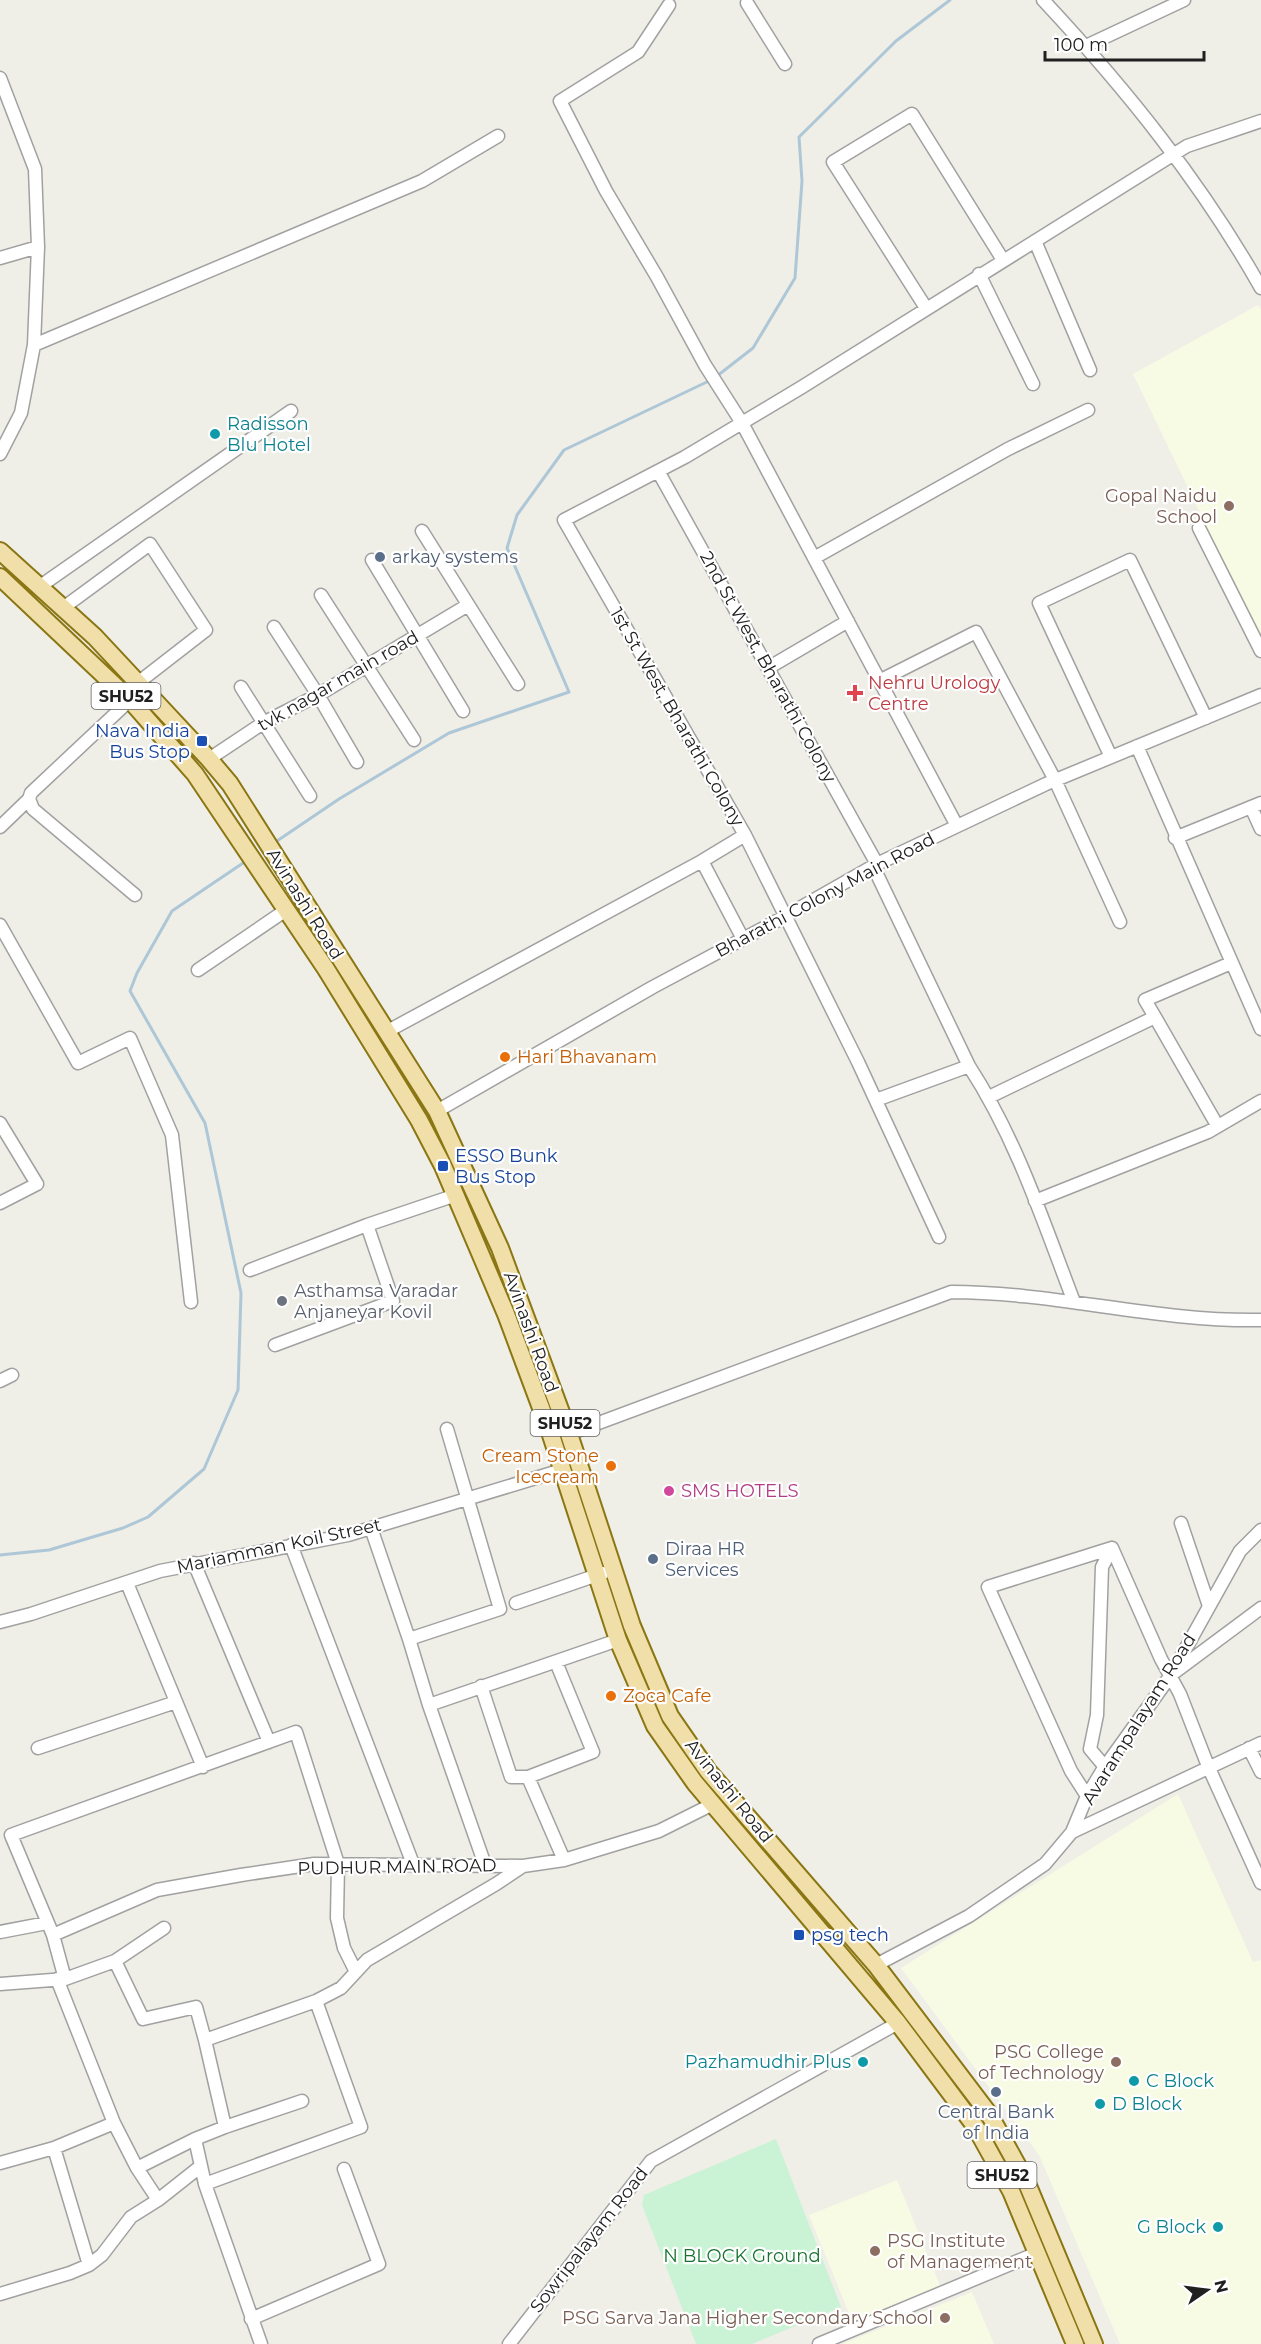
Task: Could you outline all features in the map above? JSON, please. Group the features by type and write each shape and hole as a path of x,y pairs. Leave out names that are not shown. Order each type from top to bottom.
{"main road":[{"name":"Avinashi Road","path":"0,551 95,637 139,682 230,784 437,1111 500,1248 569,1434 626,1608 670,1716 708,1771 876,1965 989,2114 1026,2181 1094,2344"},
{"name":"Avinashi Road","path":"0,577 130,700 195,774 326,969 419,1120 456,1195 507,1314 618,1640 655,1726 695,1783 898,2023"},
{"path":"610,1615 626,1608"},
{"name":"SHU52","path":"898,2023 975,2126 1011,2191 1075,2344"}],"street":[{"path":"1043,0 1086,46 1176,155 1223,224 1261,288"},
{"path":"1086,46 1184,0"},
{"path":"748,1 785,64"},
{"path":"672,2 638,52 560,101 606,191 705,365 742,423 957,826"},
{"path":"0,454 21,413 34,345 38,247 35,169 1,85"},
{"path":"926,309 832,162 912,114 1003,260"},
{"path":"658,471 742,423 979,274 1176,155 1187,146 1261,121"},
{"path":"34,345 422,181 498,136"},
{"path":"1035,241 1090,370"},
{"path":"0,258 38,247"},
{"path":"979,274 1033,384"},
{"path":"813,558 1008,449 1089,410"},
{"path":"39,587 291,411"},
{"name":"1st St West, Bharathi Colony","path":"658,471 564,520 745,835 876,1100 939,1237"},
{"name":"2nd St West, Bharathi Colony","path":"658,471 875,865 969,1066 989,1097 1015,1147 1074,1302"},
{"path":"1199,528 1261,651"},
{"path":"422,531 518,684"},
{"path":"63,608 150,544 206,630 139,682"},
{"path":"372,560 463,711"},
{"path":"1111,757 1039,603 1130,560 1206,717"},
{"path":"321,595 414,740"},
{"name":"tvk nagar main road","path":"209,759 263,723 318,695 468,606"},
{"path":"768,668 848,621"},
{"path":"274,627 318,695 357,762"},
{"path":"879,681 976,632 1054,780 1120,922"},
{"path":"241,687 310,796"},
{"name":"Bharathi Colony Main Road","path":"437,1111 653,987 875,865 1054,780 1261,695"},
{"path":"0,827 29,800 31,794 130,700"},
{"path":"1137,746 1175,838 1261,1029"},
{"path":"29,800 33,809 135,895"},
{"path":"1175,838 1256,805 1261,829"},
{"path":"386,1032 702,861 745,835"},
{"path":"702,861 742,939"},
{"path":"198,970 286,910"},
{"path":"0,925 78,1063 130,1038 172,1135 191,1302"},
{"path":"1217,1125 1145,1000 1231,963"},
{"path":"989,1097 1155,1017"},
{"path":"876,1100 969,1066"},
{"path":"1035,1201 1208,1132 1261,1101"},
{"path":"0,1123 37,1184 0,1203"},
{"path":"250,1270 367,1225 456,1195"},
{"path":"275,1345 393,1301 367,1225"},
{"path":"569,1434 951,1292 994,1292 1160,1316 1232,1321 1261,1320"},
{"path":"0,1380 12,1375"},
{"path":"409,1639 500,1609 447,1429"},
{"name":"Mariamman Koil Street","path":"0,1622 160,1571 348,1535 562,1470"},
{"path":"1181,1523 1209,1606"},
{"path":"371,1528 485,1865"},
{"name":"Avarampalayam Road","path":"876,1965 969,1916 1045,1864 1072,1832 1088,1796 1105,1767 1171,1675 1240,1551 1261,1530"},
{"path":"291,1545 413,1864"},
{"path":"1112,1548 1161,1659 1180,1694 1208,1766 1261,1883"},
{"path":"1105,1767 1090,1749 1097,1715 1102,1567 1112,1548"},
{"path":"1088,1796 1071,1771 988,1587 1112,1548"},
{"path":"194,1563 269,1742"},
{"path":"516,1604 597,1576 613,1568"},
{"path":"127,1583 203,1767"},
{"path":"1171,1675 1261,1608"},
{"path":"429,1705 618,1640"},
{"path":"481,1686 511,1777 528,1777 593,1752 556,1662"},
{"path":"38,1748 176,1702"},
{"path":"158,2200 137,2168 114,2123 61,1979 50,1929 11,1835 296,1732 338,1864 337,1918 344,1948 356,1972"},
{"path":"1072,1832 1261,1743"},
{"path":"1249,1748 1261,1772"},
{"path":"528,1777 564,1860"},
{"name":"PUDHUR MAIN ROAD","path":"0,1932 50,1929 157,1890 314,1864 523,1866 564,1860 659,1831 713,1804"},
{"path":"205,2040 316,2001 341,1988 367,1960 523,1866"},
{"path":"0,1984 61,1979 115,1961 164,1928"},
{"path":"115,1961 143,2019 196,2007 225,2127"},
{"path":"205,2184 361,2127 316,2001"},
{"name":"Sowripalayam Road","path":"509,2344 651,2161 898,2023"},
{"path":"137,2168 195,2139 302,2101"},
{"path":"0,2163 54,2148 114,2123"},
{"path":"195,2139 205,2184 261,2344"},
{"path":"54,2148 89,2265"},
{"path":"0,2294 89,2265 102,2255 131,2217 158,2200 201,2166"},
{"path":"251,2319 379,2264 344,2169"},
{"path":"819,2344 1037,2253"}],"shaded area":[{"name":"Gopal Naidu School","path":"1258,305 1261,309 1261,639 1133,374"},
{"name":"PSG College of Technology","path":"1178,1794 1253,1962 1261,1960 1261,2344 1120,2344 1039,2155 901,1968"},
{"name":"PSG Institute of Management","path":"897,2180 941,2288 853,2323 809,2215"},
{"name":"PSG Sarva Jana Higher Secondary School","path":"972,2292 994,2344 842,2344"}],"green space":[{"name":"N BLOCK Ground","path":"776,2139 841,2307 752,2344 696,2344 642,2205 644,2195"}],"waterway":[{"path":"717,376 753,348 795,278 802,181 799,137 896,41 950,0"},
{"path":"274,843 339,799 449,733 569,692 507,548 517,515 564,450 711,380"},
{"path":"0,1555 49,1550 123,1528 148,1517 204,1469 238,1390 241,1293 205,1123 130,991 137,973 172,911 246,861"}],"place":[{"name":"Radisson Blu Hotel","path":"215,434"},
{"name":"Gopal Naidu School","path":"1229,506"},
{"name":"arkay systems","path":"380,557"},
{"name":"Nehru Urology Centre","path":"855,693"},
{"name":"Nava India Bus Stop","path":"202,741"},
{"name":"Hari Bhavanam","path":"505,1057"},
{"name":"ESSO Bunk Bus Stop","path":"443,1166"},
{"name":"Asthamsa Varadar Anjaneyar Kovil","path":"282,1301"},
{"name":"Cream Stone Icecream","path":"611,1466"},
{"name":"SMS HOTELS","path":"669,1491"},
{"name":"Diraa HR Services","path":"653,1559"},
{"name":"Zoca Cafe","path":"611,1696"},
{"name":"psg tech","path":"799,1935"},
{"name":"Pazhamudhir Plus","path":"863,2062"},
{"name":"PSG College of Technology","path":"1116,2062"},
{"name":"C Block","path":"1134,2081"},
{"name":"Central Bank of India","path":"996,2092"},
{"name":"D Block","path":"1100,2104"},
{"name":"G Block","path":"1218,2227"},
{"name":"PSG Institute of Management","path":"875,2251"},
{"name":"PSG Sarva Jana Higher Secondary School","path":"945,2318"}]}
